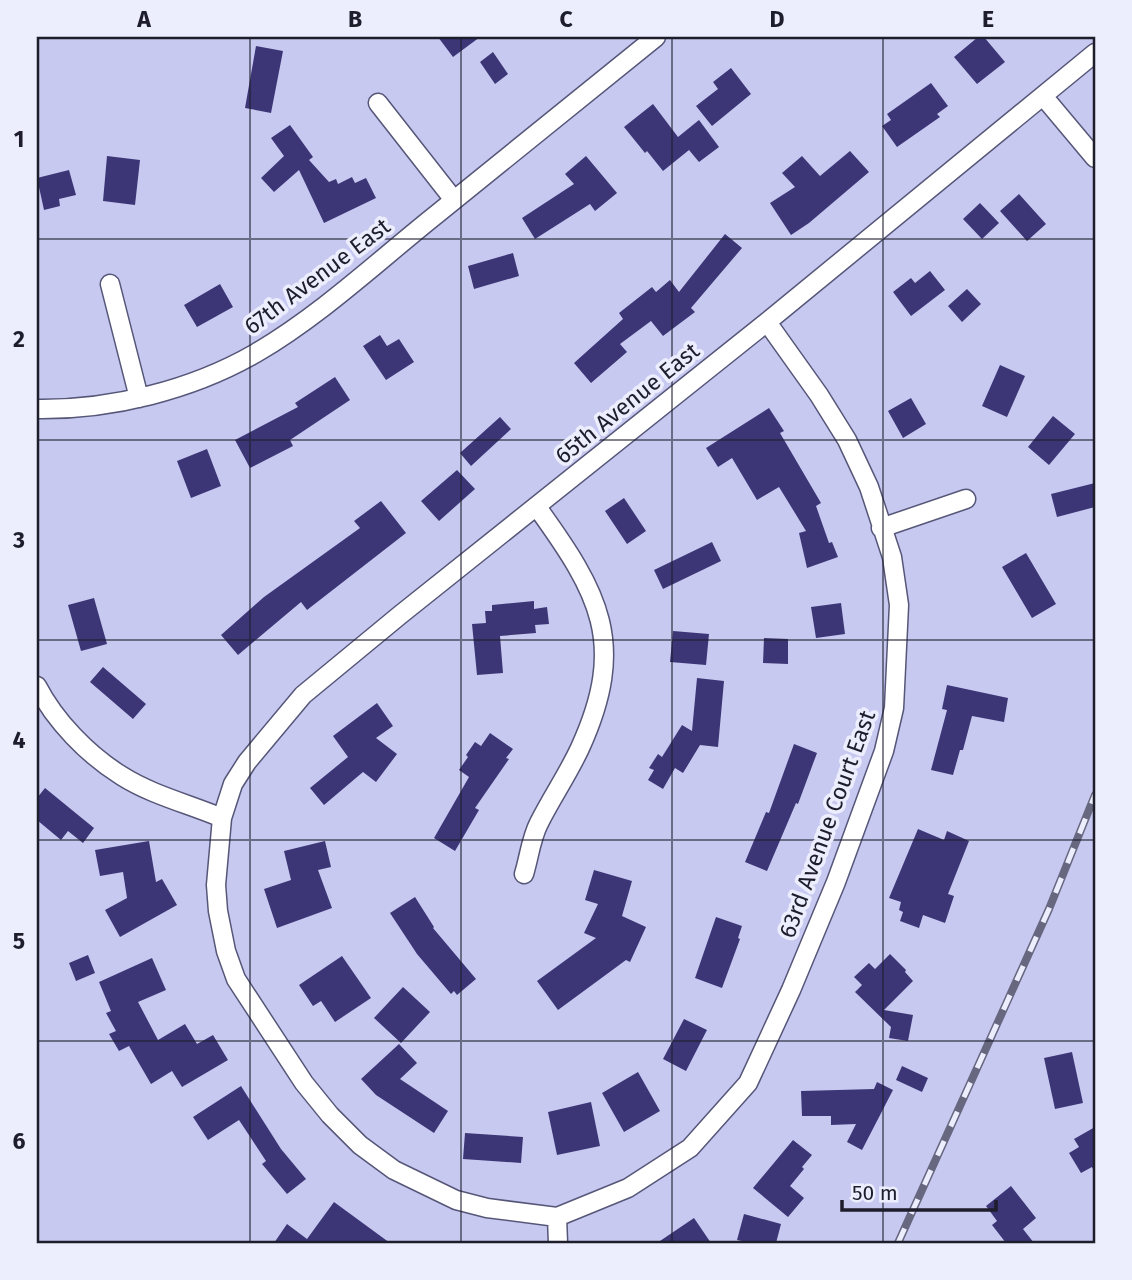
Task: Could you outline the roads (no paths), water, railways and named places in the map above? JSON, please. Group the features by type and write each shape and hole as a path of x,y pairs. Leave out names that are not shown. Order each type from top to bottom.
{"street":[{"name":"67th Avenue East","path":"37,409 94,405 139,398 185,385 219,372 275,341 323,306 656,37"},
{"name":"65th Avenue East","path":"557,1217 487,1209 456,1200 394,1170 360,1145 330,1115 304,1083 236,979 218,911 216,886 222,818 233,784 247,762 303,695 767,322 1095,53"},
{"path":"1043,96 1095,158"},
{"path":"378,103 454,200"},
{"path":"110,284 139,398"},
{"name":"63rd Avenue Court East","path":"557,1217 628,1188 690,1148 748,1083 836,882 884,751 889,730 894,708 899,605 892,558 869,487 847,440 767,322"},
{"path":"881,528 966,499"},
{"path":"524,874 537,826 580,749 596,707 604,656 604,634 596,603 566,548 537,507"},
{"path":"37,686 55,715 96,757 122,777 155,793 222,818"},
{"path":"557,1217 558,1243"}],"railway":[{"path":"898,1243 1049,909 1095,795"}]}
